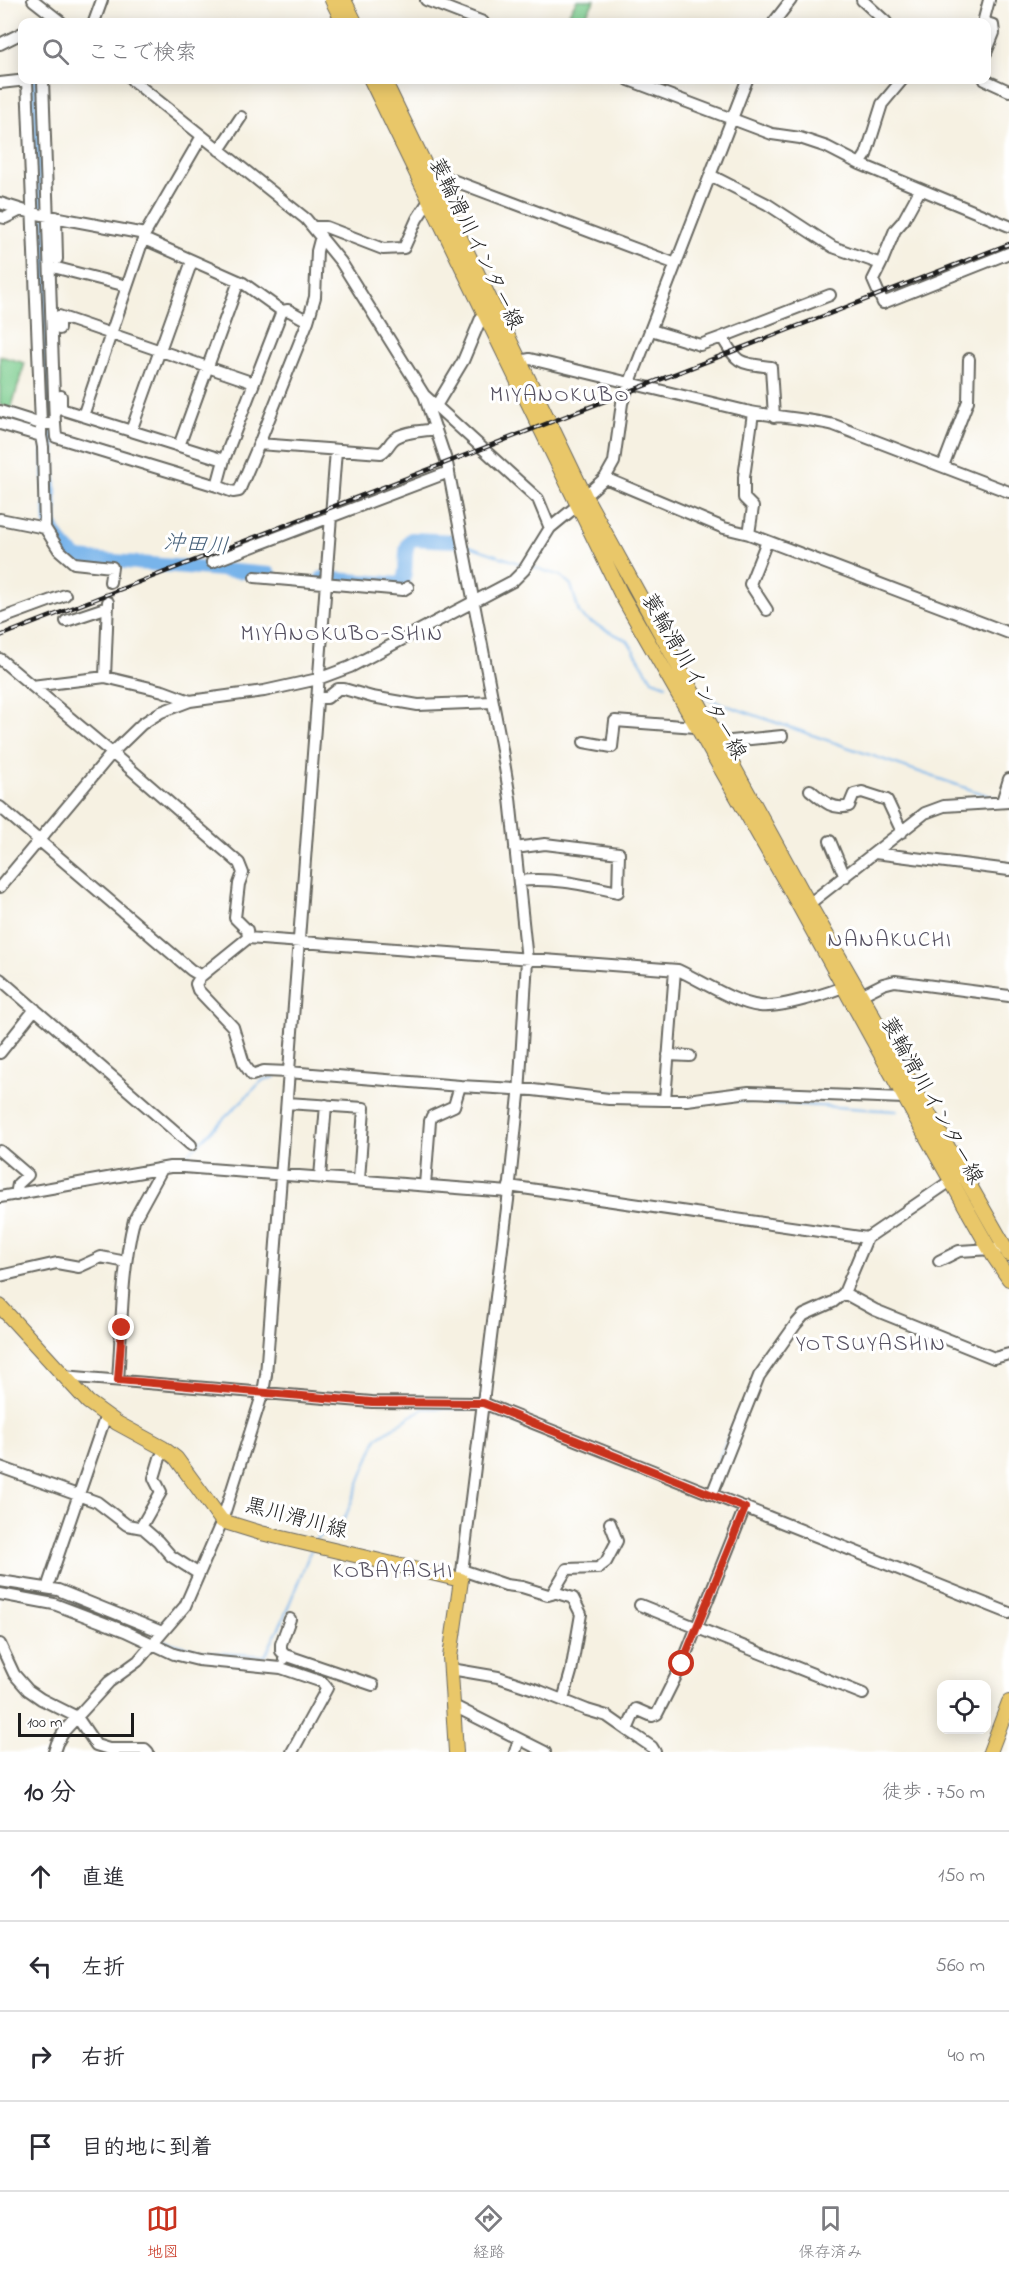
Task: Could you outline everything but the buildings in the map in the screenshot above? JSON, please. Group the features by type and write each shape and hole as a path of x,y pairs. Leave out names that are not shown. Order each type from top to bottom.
{"main road":[{"path":"332,0 341,18"},
{"path":"344,0 353,18"},
{"name":"蓑輪滑川インター線","path":"373,84 434,195 519,361 581,500"},
{"name":"蓑輪滑川インター線","path":"386,84 484,311 581,500 703,725 849,985 861,995 958,1178 990,1250 1009,1279"},
{"name":"蓑輪滑川インター線","path":"703,725 721,742 809,904 904,1098 1008,1250"},
{"name":"黒川滑川線","path":"3,1313 88,1402 176,1458 222,1521 270,1535 461,1575"},
{"path":"456,1752 451,1669 461,1575"},
{"path":"990,1752 1009,1702"}],"street":[{"path":"33,0 56,18"},
{"path":"95,18 102,0"},
{"path":"426,0 473,18"},
{"path":"777,18 790,0"},
{"path":"862,0 882,18"},
{"path":"984,18 989,0"},
{"path":"991,24 994,33 991,42"},
{"path":"0,44 18,35"},
{"path":"0,83 18,81"},
{"path":"991,83 1009,91"},
{"path":"27,84 43,215 56,437 233,492 239,491 308,321 315,297 317,251 321,236"},
{"path":"43,84 40,436 43,447 45,528 59,550 74,563 111,567 110,582"},
{"path":"137,84 306,219 321,236 341,262 424,395 436,429 449,471 510,798 527,960 519,1089 509,1189 461,1575 522,1587 548,1595 554,1592 567,1569 598,1568 606,1562 617,1541 610,1523"},
{"path":"638,84 772,135 800,138 827,147 860,165 1009,226"},
{"path":"0,887 112,753 142,724 161,712 190,701 264,691 318,679 350,667 505,586 526,566 539,542 550,528 605,478 614,462 622,403 745,84"},
{"path":"860,165 866,155 882,104 899,84"},
{"path":"219,150 241,117"},
{"path":"83,416 145,237 202,136"},
{"path":"710,175 767,204 833,247 881,264"},
{"path":"313,227 326,227 383,249 404,248 417,219 447,178 676,264"},
{"path":"920,190 903,221 894,230 873,280 883,303 1009,253"},
{"path":"0,203 21,210 145,237 192,261 239,281 282,311 288,310 308,321"},
{"path":"0,217 5,218 21,210"},
{"path":"43,215 57,268 61,407 224,460"},
{"path":"131,431 192,261"},
{"path":"57,268 127,286"},
{"path":"179,446 239,281"},
{"path":"651,330 700,345 830,295"},
{"path":"217,486 224,460 282,311"},
{"path":"436,406 463,361 484,311"},
{"path":"59,316 254,383"},
{"path":"722,338 734,358 744,363 771,367 774,417"},
{"path":"519,361 530,359 753,413 774,417 804,418 834,424 1009,492"},
{"path":"943,466 968,402 969,359"},
{"path":"424,395 537,499 550,528"},
{"path":"0,411 41,424 56,424"},
{"path":"749,534 753,507 744,498 744,477 753,413"},
{"path":"14,416 5,425 40,436"},
{"path":"259,444 381,453 387,450 393,439 399,436 436,429"},
{"path":"54,1752 65,1730 110,1682 138,1661 185,1606 222,1521 263,1392 336,450"},
{"path":"212,562 449,471"},
{"path":"605,478 724,528 749,534 1009,633"},
{"path":"0,519 45,528"},
{"path":"767,541 750,584 767,609"},
{"path":"255,577 403,590 408,587"},
{"path":"0,619 65,595"},
{"path":"66,621 108,605 105,677"},
{"path":"0,660 239,863 243,873 238,884 235,918 247,930 248,938"},
{"path":"32,686 105,677 163,691 190,701"},
{"path":"317,698 327,698 338,689 344,689 372,697 418,705 493,702"},
{"path":"585,742 612,747 615,722 703,725"},
{"path":"721,742 783,736"},
{"path":"809,904 934,808 1006,802 1009,779"},
{"path":"810,790 833,807 849,806 854,794 862,792 887,800 903,832"},
{"path":"2,813 40,840 191,970 201,976"},
{"path":"830,841 845,877"},
{"path":"515,848 545,844 619,853 618,892 569,882 535,879 519,881"},
{"path":"875,853 1009,870"},
{"path":"849,985 791,1002 761,1006 740,1001 705,982 675,970 248,938 201,976 196,984 198,990 233,1027 244,1064 252,1075 264,1071 288,1072 519,1089 609,1099 687,1100 748,1092 904,1098"},
{"path":"664,1100 675,970"},
{"path":"0,979 190,1145"},
{"path":"861,995 895,981 1009,996"},
{"path":"0,1053 35,1009"},
{"path":"668,1055 690,1056"},
{"path":"425,1185 430,1121 432,1116 454,1106 460,1086"},
{"path":"286,1103 364,1108 359,1180"},
{"path":"320,1177 326,1106"},
{"path":"0,1151 28,1175 18,1184 16,1195"},
{"path":"0,1197 183,1167 509,1189 867,1238"},
{"path":"118,1380 126,1262 134,1220 162,1169"},
{"path":"712,1494 759,1376 804,1315 833,1302 844,1293 867,1238 958,1178"},
{"path":"939,1261 959,1251 1008,1250"},
{"path":"0,1276 57,1263 79,1268 101,1257 126,1262"},
{"path":"844,1293 875,1310 994,1358 1009,1354"},
{"path":"63,1376 372,1402 483,1403 1009,1613"},
{"path":"50,1582 106,1415"},
{"path":"141,1527 161,1492 154,1478 160,1458 166,1450"},
{"path":"0,1467 97,1502 127,1525 141,1527 171,1556 199,1574"},
{"path":"627,1730 636,1709 652,1716 657,1714 682,1664 745,1508"},
{"path":"0,1581 58,1590 162,1632"},
{"path":"554,1592 573,1598 581,1614 571,1672 563,1700"},
{"path":"0,1594 54,1604 152,1642 174,1654 198,1660 281,1668 322,1682 327,1688 292,1752"},
{"path":"640,1605 863,1694"},
{"path":"290,1619 281,1644 281,1651 373,1685"},
{"path":"0,1644 14,1674 28,1690 77,1717 96,1745 109,1749 145,1749 148,1752"},
{"path":"281,1668 285,1654"},
{"path":"451,1669 498,1677 607,1716 655,1752"},
{"path":"452,1705 545,1752"},
{"path":"515,1752 519,1739"}],"green space":[{"path":"577,0 595,0 584,18 576,18 569,13"},
{"path":"0,356 25,363 11,409 0,405"}],"waterway":[{"path":"36,84 51,525 53,530 62,543 78,558 270,574"},
{"name":"沖田川","path":"322,578 401,584 405,573 406,549 411,539 456,541"},
{"path":"467,545 524,565"},
{"path":"530,566 561,576 571,585 579,612 585,619 628,641 652,680 666,685"},
{"path":"702,697 995,798"},
{"path":"176,1162 187,1155 263,1080 275,1077"},
{"path":"586,1091 637,1094"},
{"path":"727,1100 897,1111"},
{"path":"315,1542 317,1538 345,1518 377,1438 424,1408 477,1409"},
{"path":"486,1411 523,1425"},
{"path":"707,1488 737,1416"},
{"path":"160,1640 205,1652 265,1656 284,1617 311,1550"},
{"path":"34,1595 54,1599"}],"tunnel":[{"path":"108,602 110,582"}],"railway":[{"path":"0,636 1009,244"}],"district":[{"name":"MIYANOKUBO","path":"560,396"},
{"name":"MIYANOKUBO-SHIN","path":"342,635"},
{"name":"NANAKUCHI","path":"890,941"},
{"name":"YOTSUYASHIN","path":"871,1345"},
{"name":"KOBAYASHI","path":"393,1572"}],"route":[{"path":"122,1328 118,1380 372,1402 483,1403 745,1508 682,1664"}]}
